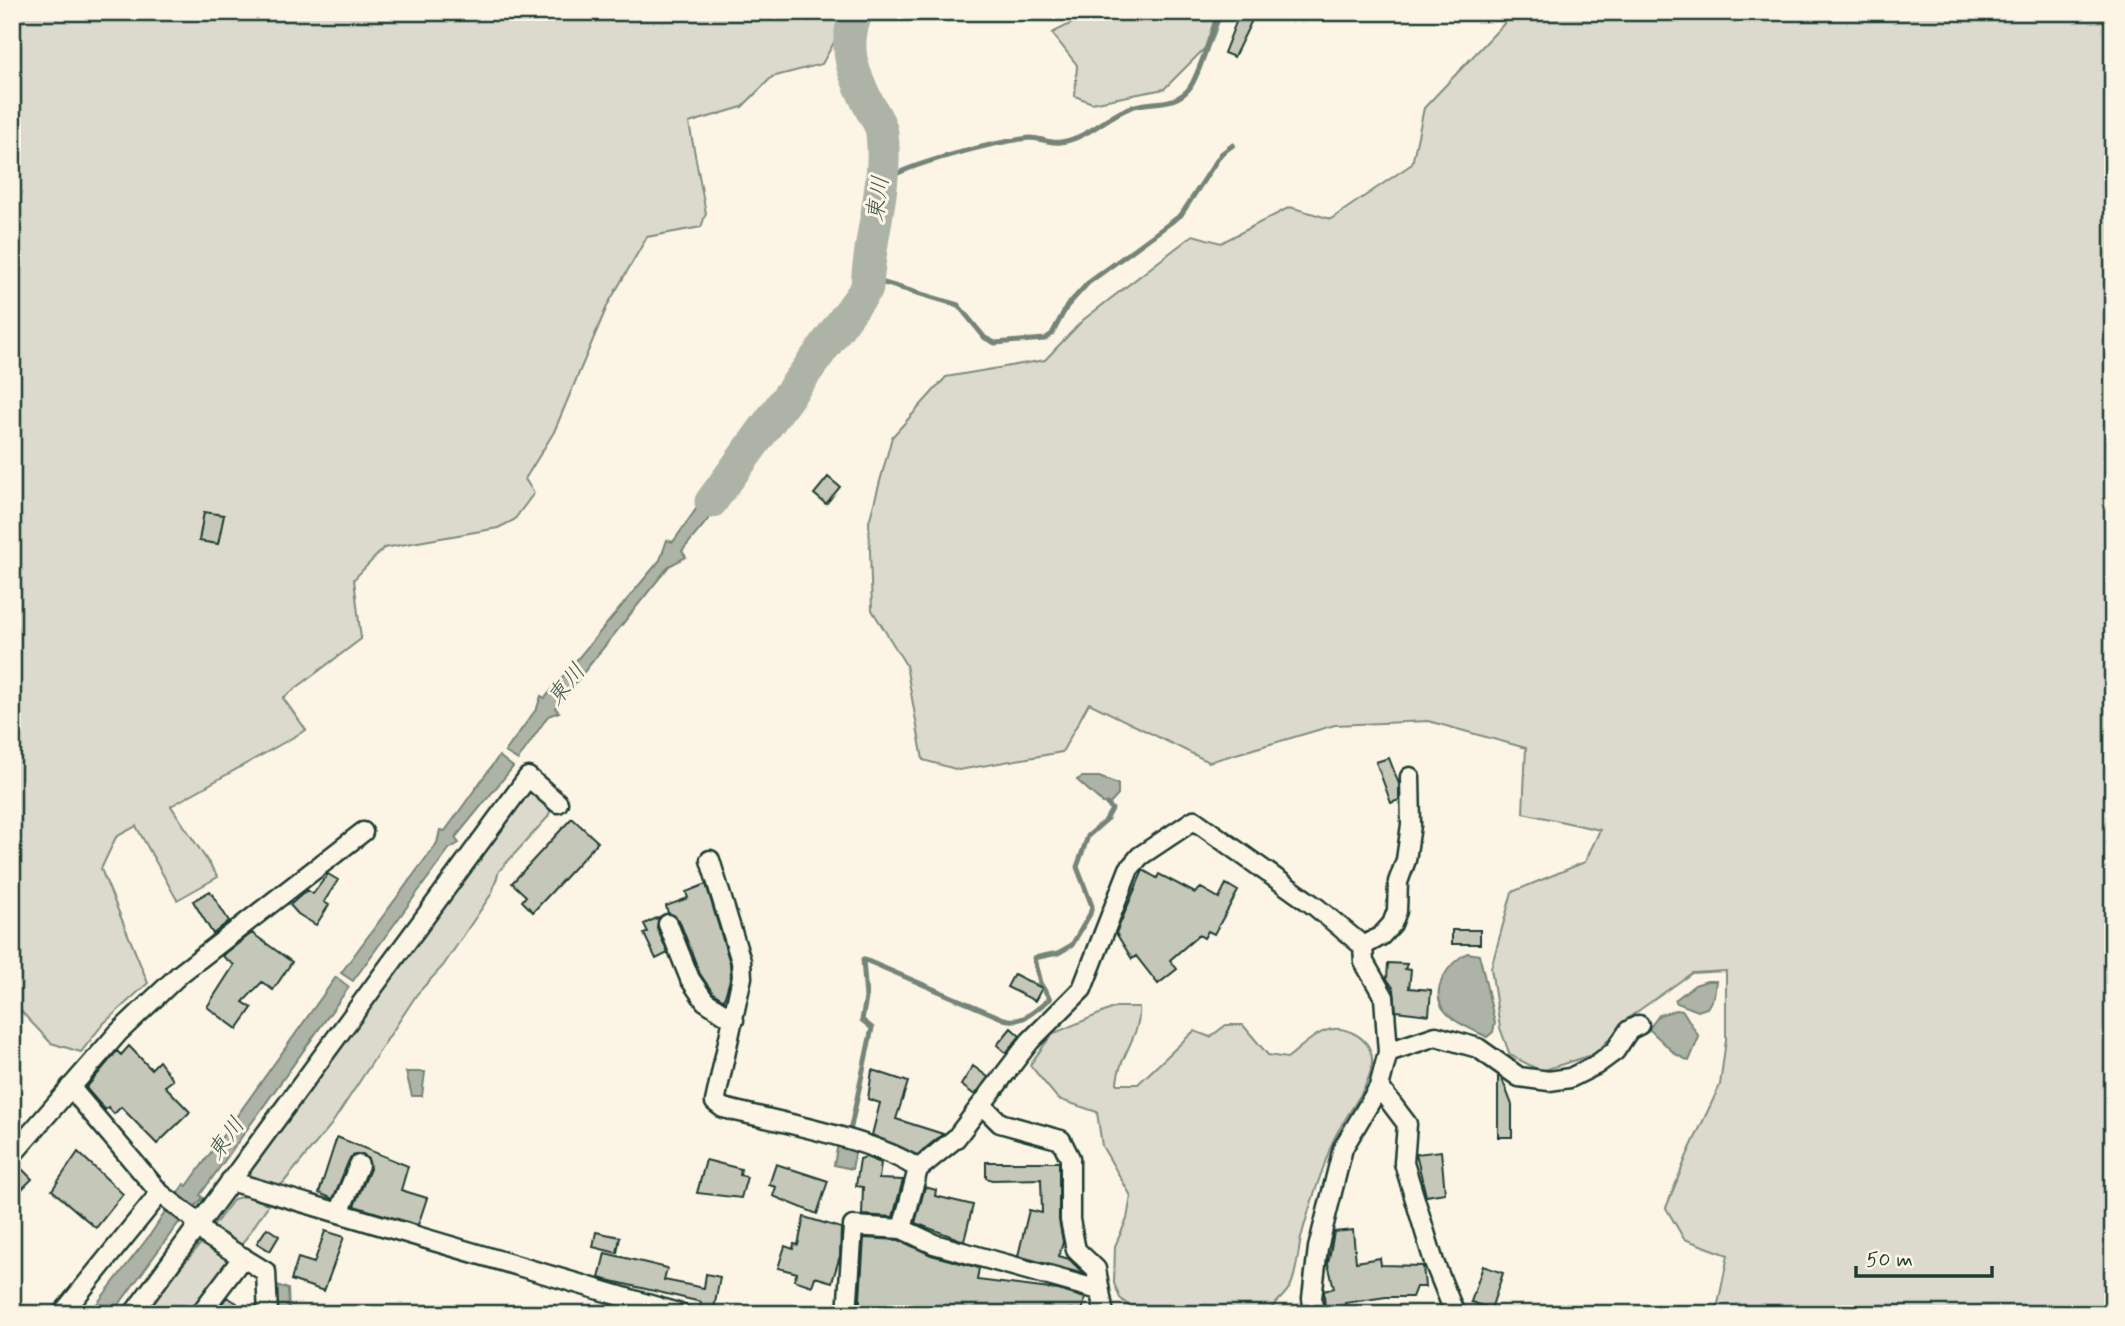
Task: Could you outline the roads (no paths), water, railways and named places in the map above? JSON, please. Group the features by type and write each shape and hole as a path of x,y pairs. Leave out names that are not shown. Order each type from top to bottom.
{"street":[{"path":"133,1314 194,1222 230,1181 528,776 558,803"},
{"path":"1363,946 1381,936 1392,924 1397,911 1398,881 1406,860 1412,825 1410,777"},
{"path":"902,1229 918,1169 956,1138 1030,1041 1082,989 1129,869 1140,856 1195,820 1316,907 1363,946 1364,962 1384,998 1388,1052 1379,1087 1343,1148 1318,1248 1312,1298 1314,1314"},
{"path":"12,1155 118,1033 180,974 363,832"},
{"path":"710,860 741,961 742,977 715,1102 723,1108 861,1144 908,1161 918,1169"},
{"path":"668,924 690,979 705,1001 734,1020"},
{"path":"1388,1052 1436,1036 1478,1048 1519,1077 1549,1081 1570,1078 1596,1065 1615,1051 1629,1030 1639,1025"},
{"path":"70,1087 165,1197 194,1222 266,1272 268,1314"},
{"path":"1379,1087 1407,1124 1404,1163 1434,1262 1455,1314"},
{"path":"982,1105 1000,1124 1061,1140 1070,1158 1070,1220 1076,1250 1096,1269 1104,1314"},
{"path":"339,1213 359,1165"},
{"path":"230,1181 681,1314"},
{"path":"62,1314 165,1197"},
{"path":"847,1314 853,1226 902,1229 934,1244 1099,1290"},
{"path":"200,1314 243,1257"}],"water":[{"path":"729,462 743,469 711,516 682,551 686,557 669,566 555,708 559,712 548,716 518,760 505,752 537,708 541,696 545,698 660,560 667,540 673,542"},
{"path":"499,756 513,767 455,838 459,843 449,849 353,981 341,973 437,843 440,830 445,831"},
{"path":"1082,777 1099,777 1118,784 1118,795 1110,804 1103,803 1077,780"},
{"path":"1467,953 1479,955 1481,962 1495,1023 1493,1032 1487,1037 1454,1019 1440,1003 1443,978 1454,963"},
{"path":"336,977 349,987 200,1195 203,1198 177,1225 112,1314 89,1314 150,1235 184,1184 187,1186"},
{"path":"1716,981 1714,996 1707,1008 1698,1011 1675,1000 1695,985"},
{"path":"1676,1010 1683,1011 1699,1037 1689,1061 1675,1054 1649,1029 1659,1015"},
{"path":"406,1072 425,1072 422,1096 412,1096"},
{"path":"838,1143 856,1148 852,1169 834,1165"},
{"path":"277,1285 288,1289 289,1314 278,1314"}],"waterway":[{"name":"東川","path":"711,502 867,288 883,152 880,127 859,85 852,62 850,38 857,12"},
{"path":"882,182 931,161 997,144 1030,138 1057,142 1071,140 1132,107 1181,96 1196,77 1219,12"},
{"path":"867,278 958,305 985,338 995,343 1045,339 1052,334 1067,306 1088,283 1181,215 1221,154 1233,145"},
{"path":"849,1136 872,1028 862,1020 866,998 863,959 1004,1019 1017,1020 1028,1015 1050,999 1040,983 1034,958 1058,953 1072,945 1090,914 1092,906 1077,867 1088,836 1106,820 1112,809 1107,804"}]}
